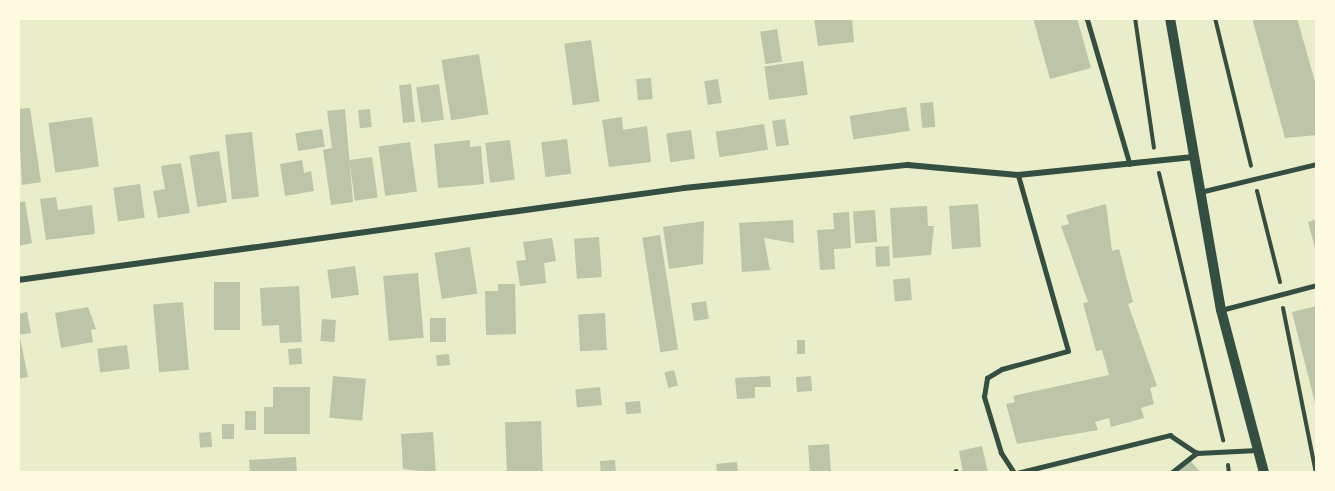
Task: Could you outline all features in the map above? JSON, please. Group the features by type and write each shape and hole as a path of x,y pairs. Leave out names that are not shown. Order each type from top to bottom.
{"street":[{"path":"1170,18 1221,310 1264,473"},
{"path":"18,280 672,190 885,167 1018,175 1130,166 1193,157"}],"lane":[{"path":"1087,18 1130,166"},
{"path":"1200,192 1317,164"},
{"path":"1018,175 1068,351 1002,369 987,378 984,397 1001,453 1015,473 1170,435 1197,453"},
{"path":"1221,310 1317,285"},
{"path":"1171,473 1197,453 1258,450"}],"path":[{"path":"1135,18 1156,162 1226,451 1229,473"},
{"path":"1215,18 1282,293 1283,321 1316,473"}],"building":[{"path":"814,18 852,18 854,42 818,46"},
{"path":"1033,18 1077,18 1091,68 1050,79"},
{"path":"1252,18 1297,18 1317,89 1317,135 1285,138"},
{"path":"777,29 782,62 765,64 760,32"},
{"path":"591,40 600,101 573,105 564,44"},
{"path":"479,54 489,114 451,120 441,60"},
{"path":"803,61 808,95 769,100 764,66"},
{"path":"651,78 653,99 638,100 636,79"},
{"path":"718,79 722,103 708,105 704,81"},
{"path":"411,84 415,122 403,123 399,85"},
{"path":"439,84 444,120 421,123 416,87"},
{"path":"933,102 935,127 922,128 920,103"},
{"path":"906,107 910,131 853,140 850,116"},
{"path":"30,108 41,182 22,185 18,109"},
{"path":"345,109 353,202 331,205 323,150 332,148 327,111"},
{"path":"370,109 372,127 360,128 358,110"},
{"path":"92,117 99,167 55,173 48,123"},
{"path":"622,117 623,130 647,126 651,162 609,167 602,120"},
{"path":"785,119 789,145 776,147 772,121"},
{"path":"764,124 768,150 720,157 716,132"},
{"path":"322,129 325,147 298,151 295,133"},
{"path":"691,130 695,159 670,162 666,133"},
{"path":"252,132 259,197 232,199 225,135"},
{"path":"567,139 571,174 545,177 541,142"},
{"path":"470,140 470,147 481,146 484,184 438,188 434,144"},
{"path":"510,140 515,180 490,183 485,143"},
{"path":"410,142 417,192 385,196 378,146"},
{"path":"219,151 227,202 198,207 189,156"},
{"path":"372,157 378,198 355,201 349,160"},
{"path":"302,160 304,173 311,171 314,191 285,196 280,164"},
{"path":"181,163 190,213 158,218 153,191 165,189 161,166"},
{"path":"140,184 145,218 118,221 113,188"},
{"path":"56,197 58,210 92,205 95,234 46,240 40,199"},
{"path":"25,201 32,243 18,246 18,203"},
{"path":"978,204 981,247 952,249 949,206"},
{"path":"1106,204 1112,251 1119,249 1133,302 1128,304 1157,386 1150,388 1154,404 1141,408 1144,418 1111,427 1109,418 1095,422 1098,430 1017,444 1006,404 1015,402 1013,396 1109,375 1102,350 1096,351 1083,303 1088,302 1061,226 1069,224 1066,215"},
{"path":"927,206 928,226 934,226 931,255 893,258 890,208"},
{"path":"875,210 877,242 855,243 853,212"},
{"path":"849,212 851,248 834,249 835,269 820,270 817,230 834,229 833,213"},
{"path":"1317,219 1317,252 1316,252 1308,222"},
{"path":"793,220 794,243 764,238 770,270 742,272 739,223"},
{"path":"704,221 703,264 669,269 663,227"},
{"path":"660,235 678,350 660,352 642,238"},
{"path":"599,237 602,277 577,279 574,239"},
{"path":"552,238 556,261 544,263 546,283 520,286 516,261 526,260 523,242"},
{"path":"889,246 890,266 876,267 875,247"},
{"path":"470,247 477,293 442,299 434,253"},
{"path":"355,266 359,295 331,299 327,270"},
{"path":"418,273 424,338 389,341 383,276"},
{"path":"910,278 912,300 895,301 893,279"},
{"path":"214,282 240,282 240,330 214,330"},
{"path":"498,284 515,284 516,334 486,335 485,291 498,291"},
{"path":"299,286 302,342 280,343 279,325 262,326 260,288"},
{"path":"706,301 709,319 694,321 691,303"},
{"path":"183,302 189,370 159,372 153,305"},
{"path":"1317,306 1317,406 1316,407 1292,312"},
{"path":"88,307 96,329 91,330 93,342 61,348 55,313"},
{"path":"27,312 31,333 18,335 18,314"},
{"path":"605,313 607,350 580,351 578,314"},
{"path":"430,318 446,318 446,342 430,342"},
{"path":"322,319 336,320 334,342 320,341"},
{"path":"20,338 28,377 18,379 18,339"},
{"path":"797,340 805,340 805,354 797,354"},
{"path":"127,345 130,369 100,372 97,349"},
{"path":"301,348 302,364 289,365 288,349"},
{"path":"449,354 450,365 437,366 436,355"},
{"path":"674,370 678,385 668,388 664,373"},
{"path":"333,376 366,379 362,421 329,418"},
{"path":"770,376 771,387 755,387 755,398 737,399 735,378"},
{"path":"811,376 812,391 797,392 796,377"},
{"path":"273,387 310,387 310,434 264,434 264,407 273,407"},
{"path":"600,387 602,405 577,408 575,390"},
{"path":"640,401 641,413 626,414 625,402"},
{"path":"245,411 256,411 256,430 245,430"},
{"path":"541,421 543,472 507,473 505,422"},
{"path":"222,424 234,424 234,439 222,439"},
{"path":"211,432 212,447 200,448 199,433"},
{"path":"433,432 436,473 403,469 401,434"},
{"path":"829,444 831,473 810,473 808,445"},
{"path":"982,446 988,473 963,473 959,451"},
{"path":"296,457 297,473 250,473 249,460"},
{"path":"1188,458 1201,473 1171,473"},
{"path":"615,460 616,473 601,473 600,461"},
{"path":"737,462 738,473 717,473 716,464"}]}
